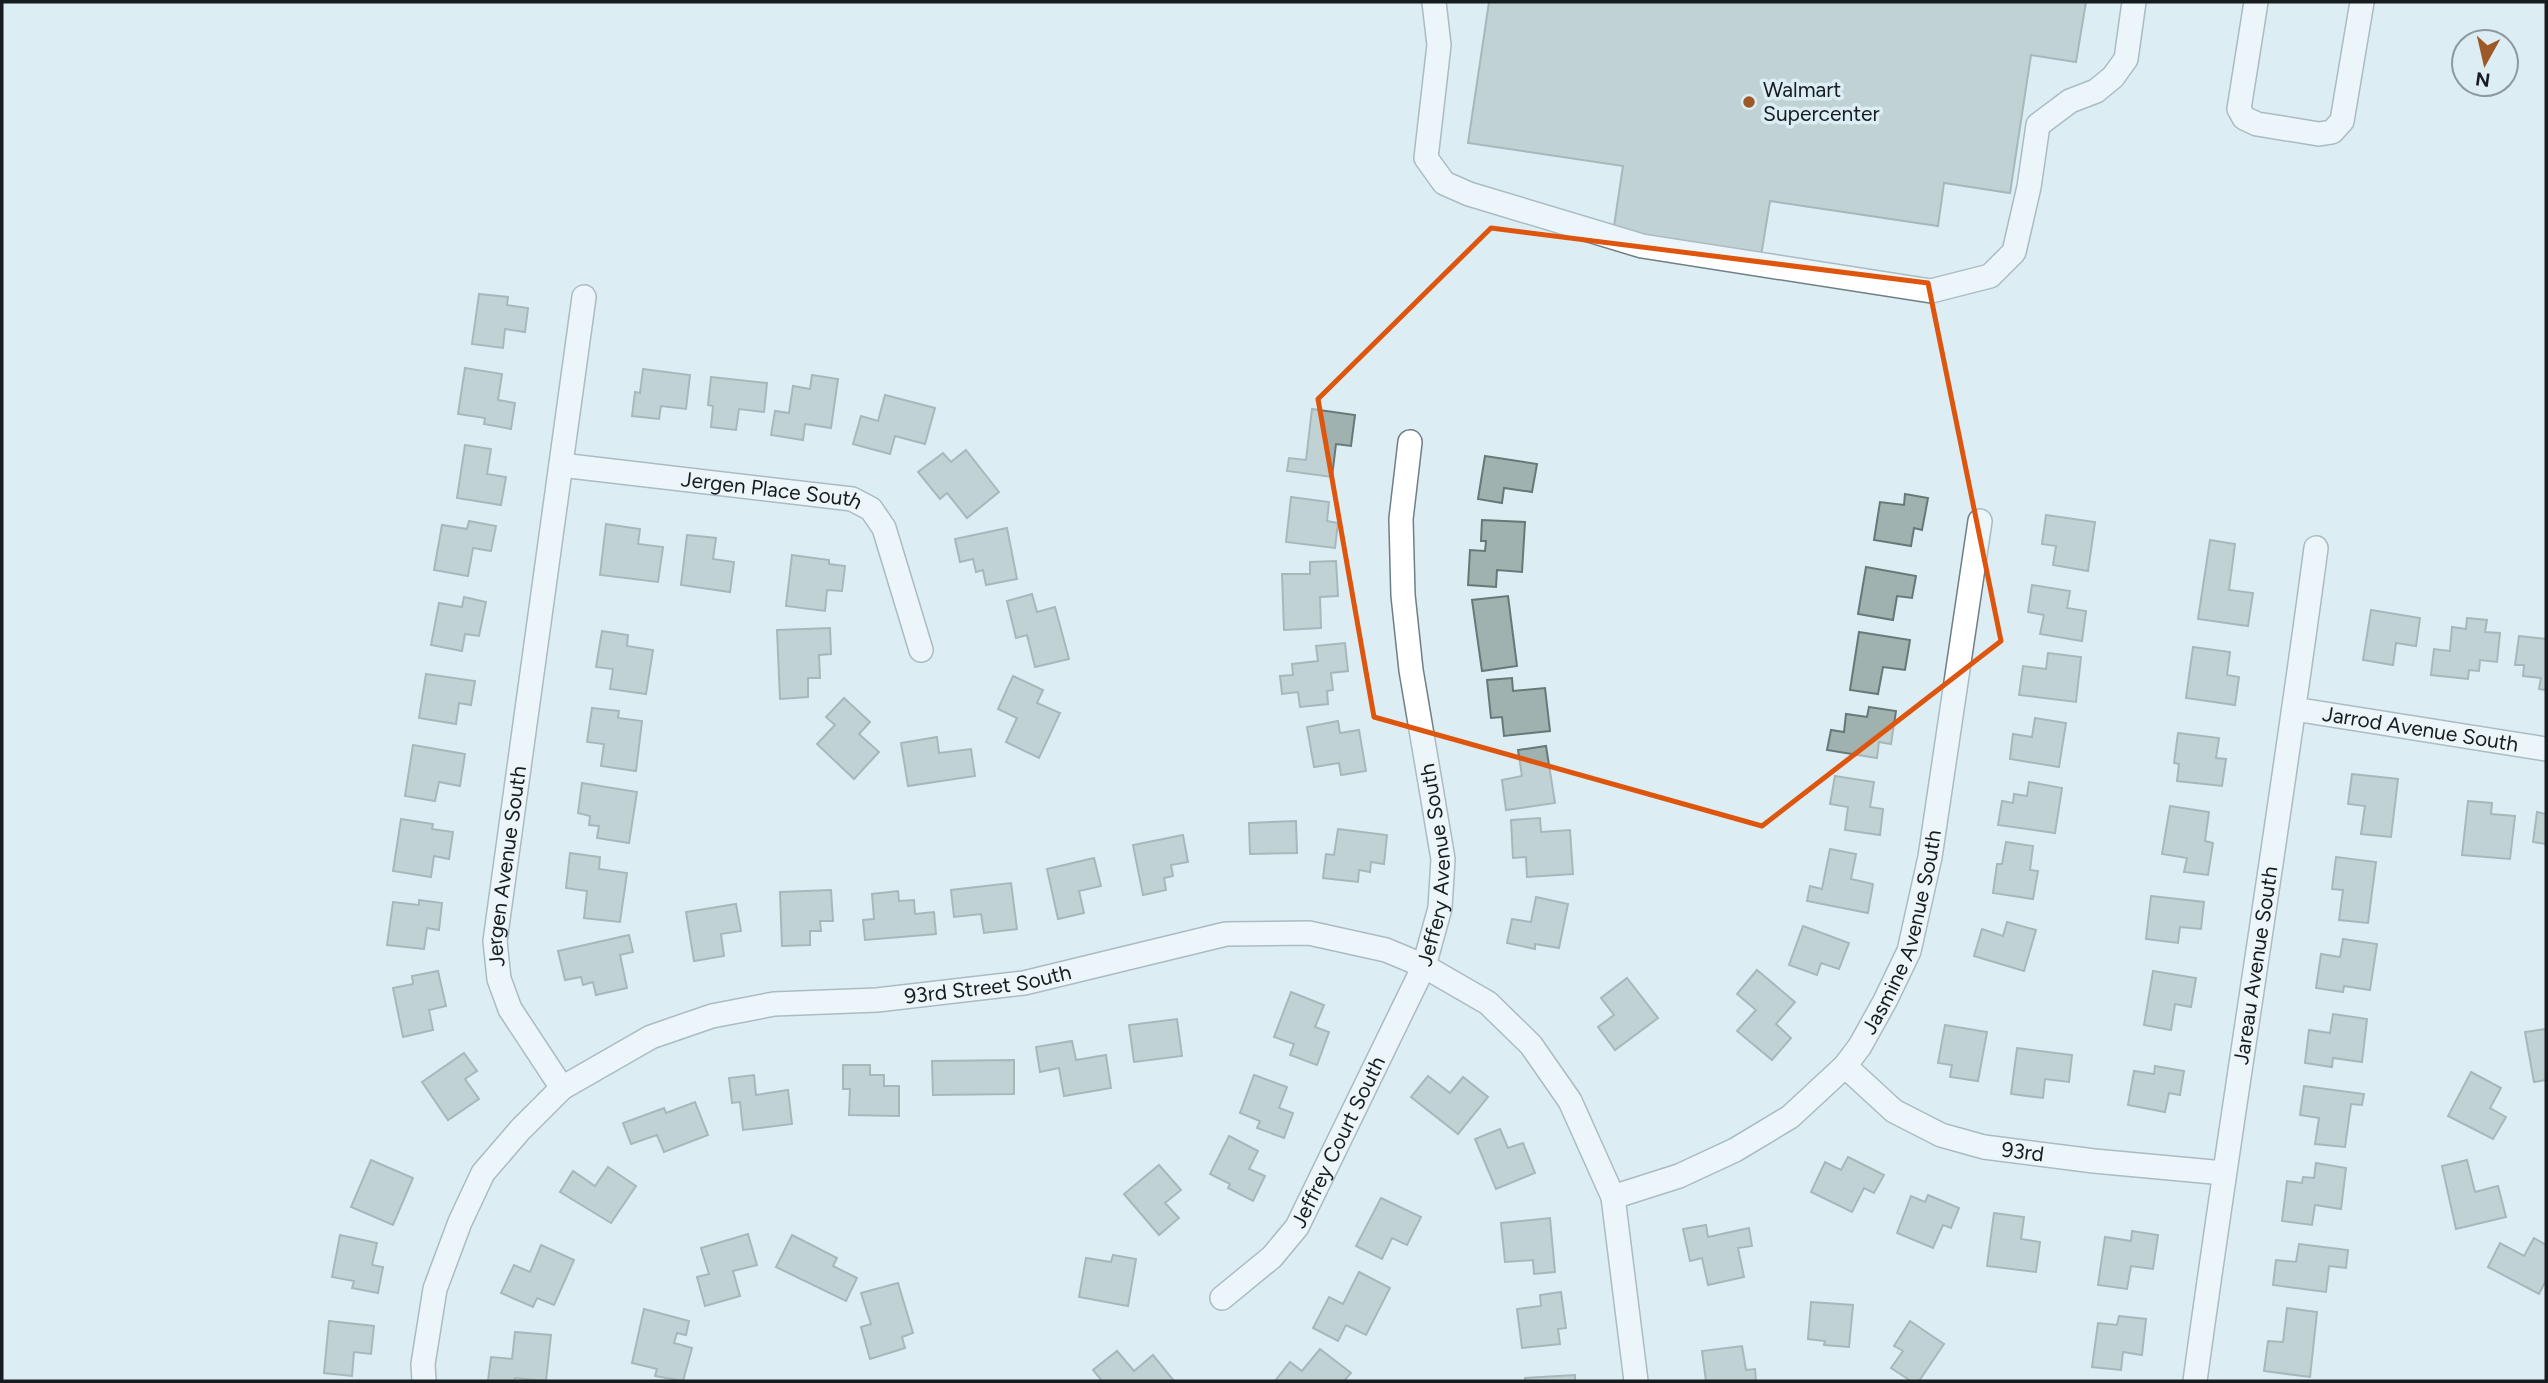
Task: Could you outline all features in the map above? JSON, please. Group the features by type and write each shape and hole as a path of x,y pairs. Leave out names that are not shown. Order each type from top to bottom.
{"street":[{"path":"1456,2 1435,9 1439,45 1426,158 1444,183 1469,194 1642,246 1931,291 1990,276 2014,252 2029,187 2038,125 2070,101 2096,92 2113,78 2126,59 2134,2"},
{"path":"2256,2 2239,109 2244,118 2257,124 2319,134 2332,132 2342,121 2362,2"},
{"name":"Jergen Avenue South","path":"562,1088 510,1009 499,979 495,941 584,297"},
{"name":"Jeffery Avenue South","path":"1410,442 1401,519 1403,595 1411,670 1443,859 1440,908 1424,966 1488,1003 1531,1045 1570,1101 1613,1197 1636,1381"},
{"name":"Jergen Place South","path":"561,465 852,499 871,509 884,528 921,650"},
{"name":"Jasmine Avenue South","path":"1613,1197 1679,1176 1735,1150 1790,1117 1845,1066 1885,1001 1909,951 1930,857 1980,521"},
{"name":"Jareau Avenue South","path":"2195,1381 2316,548"},
{"name":"Jarrod Avenue South","path":"2294,709 2546,748"},
{"name":"93rd Street South","path":"562,1088 651,1037 712,1016 774,1004 877,1000 1024,983 1226,934 1309,933 1386,950 1424,966"},
{"name":"Jeffrey Court South","path":"1222,1298 1272,1257 1297,1227 1424,966"},
{"name":"93rd","path":"1845,1066 1894,1111 1941,1135 1973,1144 2094,1161 2224,1173"},
{"path":"424,1381 423,1364 435,1289 460,1222 483,1173 520,1130 562,1088"}],"highlighted area":[{"path":"1491,228 1928,283 2001,641 1762,826 1374,717 1318,399"}],"building":[{"name":"Walmart Supercenter","path":"1489,2 2086,2 2076,62 2031,55 2010,193 1944,183 1938,226 1770,201 1761,256 1613,233 1623,166 1468,143"},
{"path":"479,294 508,297 507,305 528,308 525,332 505,329 503,348 472,344"},
{"path":"465,368 502,374 498,400 515,403 511,429 484,424 485,418 458,414"},
{"path":"643,369 690,375 686,409 661,406 659,419 632,416 635,392 640,393"},
{"path":"812,375 838,379 831,428 805,424 803,440 771,435 775,411 789,413 793,386 810,389"},
{"path":"711,377 767,383 764,412 739,409 736,430 711,427 713,406 708,405"},
{"path":"885,395 935,408 925,444 895,436 890,454 853,444 861,416 878,421"},
{"path":"1312,409 1355,415 1351,446 1336,444 1332,477 1287,471 1289,458 1306,460"},
{"path":"465,445 491,449 487,474 506,477 501,505 457,498"},
{"path":"966,450 999,492 967,518 947,493 940,499 918,472 943,453 951,462"},
{"path":"1485,456 1537,464 1532,492 1504,488 1502,503 1478,499"},
{"path":"1905,494 1928,498 1922,530 1914,528 1911,546 1874,540 1880,502 1904,505"},
{"path":"1291,497 1329,502 1327,521 1338,523 1335,548 1286,542"},
{"path":"2046,515 2095,522 2088,571 2053,565 2056,546 2042,544"},
{"path":"1482,520 1525,522 1522,572 1497,570 1496,587 1468,585 1470,550 1485,551 1486,541 1481,541"},
{"path":"469,521 496,526 491,551 473,548 468,576 434,570 442,525 467,529"},
{"path":"606,524 640,529 638,544 663,547 658,582 600,575"},
{"path":"1007,528 1017,579 986,585 983,570 976,572 973,559 960,562 955,539"},
{"path":"687,535 716,538 713,559 734,562 730,592 681,585"},
{"path":"2210,540 2235,544 2229,590 2253,593 2248,626 2198,619"},
{"path":"792,555 829,560 829,564 845,566 842,591 827,590 825,611 786,606"},
{"path":"1336,561 1338,596 1320,597 1321,628 1284,630 1282,574 1310,574 1310,562"},
{"path":"1866,567 1916,576 1912,598 1897,596 1893,620 1858,614"},
{"path":"2032,585 2070,591 2067,608 2086,611 2082,641 2040,634 2044,615 2028,612"},
{"path":"1032,594 1037,612 1055,607 1069,659 1035,667 1027,635 1016,638 1007,601"},
{"path":"1508,596 1517,666 1482,671 1472,600"},
{"path":"464,597 486,602 479,636 465,634 462,651 431,645 439,603 462,607"},
{"path":"2371,610 2420,618 2416,646 2396,643 2393,665 2363,660"},
{"path":"2467,618 2487,620 2485,632 2500,633 2497,662 2480,660 2479,671 2469,670 2468,679 2431,675 2434,649 2450,651 2452,627 2466,629"},
{"path":"830,628 831,654 819,655 820,678 808,678 808,697 780,699 777,630"},
{"path":"602,631 628,635 627,646 653,650 646,694 610,689 613,669 596,667"},
{"path":"1859,632 1910,640 1905,670 1883,667 1878,694 1850,690"},
{"path":"2519,636 2546,639 2546,690 2539,689 2541,678 2523,676 2524,665 2515,665"},
{"path":"1345,643 1348,671 1331,673 1333,690 1327,691 1328,704 1300,707 1298,692 1282,694 1280,676 1293,675 1292,664 1318,661 1316,646"},
{"path":"2193,647 2230,652 2227,675 2239,677 2235,705 2186,698"},
{"path":"2048,653 2081,657 2076,702 2019,695 2023,666 2046,669"},
{"path":"426,674 475,681 471,705 459,703 456,724 419,718"},
{"path":"1013,676 1043,690 1037,703 1060,713 1039,758 1006,742 1017,718 998,709"},
{"path":"1512,678 1513,691 1545,688 1550,731 1504,736 1502,717 1491,718 1487,680"},
{"path":"844,698 870,722 859,734 879,752 854,779 817,744 835,725 826,717"},
{"path":"1869,707 1896,711 1891,744 1879,742 1877,758 1827,750 1831,730 1844,732 1846,714 1867,717"},
{"path":"592,708 619,711 618,718 642,721 636,771 601,766 604,744 587,742"},
{"path":"2035,718 2066,723 2059,767 2010,759 2013,734 2032,737"},
{"path":"1338,721 1340,733 1359,730 1366,771 1341,775 1339,763 1314,767 1307,727"},
{"path":"2178,733 2219,738 2216,758 2226,759 2222,786 2177,781 2179,764 2174,763"},
{"path":"937,737 939,753 971,749 975,776 908,786 901,743"},
{"path":"413,745 465,754 460,786 439,782 435,801 405,796"},
{"path":"1546,746 1555,803 1506,810 1502,780 1522,776 1518,750"},
{"path":"2352,774 2398,779 2391,837 2361,834 2365,806 2348,804"},
{"path":"1835,776 1874,782 1870,807 1883,809 1880,835 1845,830 1848,807 1830,804"},
{"path":"2029,782 2062,788 2055,833 1998,825 2002,801 2013,803 2014,794 2027,796"},
{"path":"582,783 637,792 629,843 597,838 599,826 589,825 590,816 578,813"},
{"path":"2468,801 2492,803 2491,814 2515,816 2510,859 2462,855"},
{"path":"2170,806 2209,812 2205,841 2213,843 2208,875 2184,872 2187,858 2162,854"},
{"path":"2537,812 2546,814 2546,844 2533,842"},
{"path":"1540,818 1541,832 1570,830 1573,874 1527,877 1526,857 1513,858 1511,820"},
{"path":"401,819 433,824 432,829 453,832 449,859 434,856 431,877 393,871"},
{"path":"1296,821 1297,853 1250,854 1249,823"},
{"path":"1338,829 1387,835 1384,864 1371,862 1370,872 1359,870 1358,882 1323,878 1326,854 1334,855"},
{"path":"1183,835 1188,862 1171,865 1173,876 1164,878 1166,890 1143,895 1133,845"},
{"path":"2006,842 2033,846 2030,870 2038,871 2033,899 1993,893 1997,864 2002,864"},
{"path":"1830,849 1856,854 1851,879 1873,884 1868,913 1807,901 1810,886 1822,889"},
{"path":"570,853 600,857 599,869 627,873 620,922 584,918 587,891 566,888"},
{"path":"2336,857 2376,862 2368,923 2339,920 2343,890 2332,889"},
{"path":"1094,858 1101,886 1079,891 1084,913 1058,919 1047,869"},
{"path":"1011,883 1017,929 984,933 981,914 954,917 951,890"},
{"path":"831,890 833,921 820,921 821,931 810,931 810,945 782,946 780,892"},
{"path":"898,891 899,901 914,900 915,914 934,912 936,934 865,940 863,920 874,919 872,894"},
{"path":"2151,896 2204,902 2201,929 2180,927 2178,943 2146,939"},
{"path":"1536,897 1568,904 1559,948 1535,944 1535,949 1507,943 1512,919 1531,922"},
{"path":"419,900 442,903 439,930 427,928 424,949 387,945 393,902 419,905"},
{"path":"736,904 741,931 721,934 724,956 694,961 686,912"},
{"path":"2007,922 2036,930 2024,971 1974,956 1982,929 2003,936"},
{"path":"1803,926 1849,943 1839,969 1821,963 1817,975 1789,965"},
{"path":"629,935 633,952 620,955 627,988 596,995 593,982 583,985 581,977 565,980 558,951"},
{"path":"2343,939 2377,944 2370,990 2344,986 2343,992 2316,988 2321,954 2340,957"},
{"path":"1757,970 1795,1002 1776,1024 1791,1038 1772,1060 1737,1031 1756,1010 1737,994"},
{"path":"438,971 446,1006 429,1010 433,1030 403,1037 393,988 413,984 412,976"},
{"path":"2153,971 2196,978 2191,1007 2175,1004 2171,1030 2144,1025"},
{"path":"1627,978 1658,1018 1615,1050 1598,1027 1614,1015 1601,998"},
{"path":"1291,992 1324,1005 1315,1027 1329,1032 1317,1065 1290,1055 1294,1044 1274,1037"},
{"path":"2333,1014 2367,1019 2362,1062 2333,1058 2332,1067 2305,1063 2309,1030 2330,1033"},
{"path":"1177,1019 1182,1056 1134,1062 1129,1025"},
{"path":"1945,1025 1987,1032 1978,1081 1950,1077 1952,1065 1938,1063"},
{"path":"2546,1029 2546,1080 2534,1082 2525,1032"},
{"path":"1072,1041 1076,1060 1106,1055 1111,1088 1064,1096 1059,1068 1040,1072 1036,1047"},
{"path":"2017,1048 2072,1055 2069,1082 2045,1079 2043,1098 2011,1094"},
{"path":"464,1053 477,1071 465,1079 479,1099 448,1120 422,1082"},
{"path":"1014,1060 1014,1094 933,1095 932,1061"},
{"path":"843,1065 870,1065 870,1075 884,1075 884,1086 899,1086 899,1116 849,1115 850,1089 843,1089"},
{"path":"2155,1066 2184,1071 2180,1095 2169,1093 2165,1112 2128,1105 2134,1071 2154,1074"},
{"path":"2471,1072 2501,1088 2490,1108 2506,1117 2493,1139 2448,1116"},
{"path":"754,1075 756,1095 788,1090 792,1124 743,1130 740,1102 732,1103 729,1078"},
{"path":"1254,1075 1287,1087 1279,1108 1293,1113 1284,1138 1257,1128 1260,1121 1240,1113"},
{"path":"1428,1076 1450,1093 1463,1077 1488,1097 1458,1134 1411,1097"},
{"path":"2304,1086 2364,1094 2362,1105 2351,1104 2345,1147 2315,1144 2319,1118 2300,1115"},
{"path":"695,1102 708,1135 664,1152 657,1135 631,1144 623,1123 664,1108 666,1113"},
{"path":"1500,1129 1508,1148 1523,1143 1535,1173 1496,1189 1475,1139"},
{"path":"1229,1136 1258,1151 1249,1169 1265,1176 1253,1201 1228,1188 1230,1184 1210,1174"},
{"path":"1848,1157 1884,1175 1874,1193 1864,1188 1852,1212 1811,1192 1825,1162 1841,1170"},
{"path":"371,1160 413,1178 393,1225 351,1207"},
{"path":"2467,1160 2475,1192 2498,1186 2506,1217 2456,1229 2442,1166"},
{"path":"2316,1163 2346,1168 2341,1209 2315,1205 2312,1225 2282,1221 2287,1181 2302,1183 2303,1177 2314,1178"},
{"path":"1159,1165 1181,1190 1165,1203 1179,1218 1159,1235 1124,1194"},
{"path":"608,1167 636,1186 611,1223 560,1192 573,1171 595,1186"},
{"path":"1928,1195 1959,1208 1951,1228 1943,1225 1933,1248 1897,1233 1911,1196 1925,1202"},
{"path":"1381,1198 1421,1217 1407,1245 1392,1238 1382,1259 1356,1246"},
{"path":"1994,1213 2024,1217 2021,1239 2040,1242 2036,1272 1987,1266"},
{"path":"1550,1218 1555,1272 1534,1274 1533,1260 1505,1262 1501,1223"},
{"path":"1706,1225 1708,1237 1749,1228 1752,1246 1738,1248 1744,1277 1708,1285 1702,1258 1690,1261 1683,1229"},
{"path":"2132,1231 2158,1235 2153,1269 2131,1266 2127,1289 2098,1285 2105,1237 2131,1241"},
{"path":"748,1234 757,1265 733,1271 740,1296 705,1306 697,1277 709,1274 701,1248"},
{"path":"340,1235 377,1243 372,1265 383,1267 378,1293 352,1288 354,1281 332,1277"},
{"path":"792,1235 837,1258 833,1266 857,1278 846,1301 776,1267"},
{"path":"2534,1238 2546,1245 2546,1280 2539,1294 2488,1267 2500,1243 2524,1256"},
{"path":"2299,1244 2348,1250 2346,1268 2329,1266 2326,1292 2273,1285 2276,1260 2296,1262"},
{"path":"541,1245 574,1260 554,1305 537,1298 533,1307 501,1293 514,1265 530,1272"},
{"path":"1113,1255 1136,1259 1128,1306 1079,1297 1086,1258 1111,1262"},
{"path":"1359,1272 1390,1288 1366,1335 1346,1325 1338,1341 1313,1328 1329,1297 1343,1304"},
{"path":"898,1283 913,1333 902,1337 905,1348 870,1359 861,1327 871,1324 861,1293"},
{"path":"1561,1292 1566,1328 1558,1329 1560,1344 1522,1348 1517,1309 1541,1306 1540,1295"},
{"path":"1811,1302 1853,1305 1849,1347 1824,1345 1825,1341 1808,1339"},
{"path":"2287,1308 2317,1312 2310,1377 2264,1371 2268,1341 2283,1342"},
{"path":"644,1309 689,1321 686,1335 677,1333 674,1343 692,1348 683,1381 655,1376 657,1369 632,1363"},
{"path":"2119,1316 2146,1319 2142,1355 2123,1352 2121,1370 2092,1367 2098,1323 2117,1325"},
{"path":"329,1321 374,1326 371,1354 354,1352 352,1376 324,1373"},
{"path":"1910,1321 1944,1344 1919,1381 1911,1381 1891,1368 1903,1351 1894,1346"},
{"path":"515,1332 551,1335 546,1381 515,1378 514,1381 488,1381 491,1357 512,1359"},
{"path":"1742,1346 1746,1370 1755,1369 1756,1381 1706,1381 1702,1351"},
{"path":"1320,1349 1351,1373 1344,1381 1275,1381 1290,1362 1302,1371"},
{"path":"1117,1351 1134,1371 1153,1355 1174,1381 1102,1381 1093,1370"},
{"path":"1575,1375 1575,1381 1525,1381 1525,1378"}],"place":[{"name":"Walmart Supercenter","path":"1749,102"}]}
